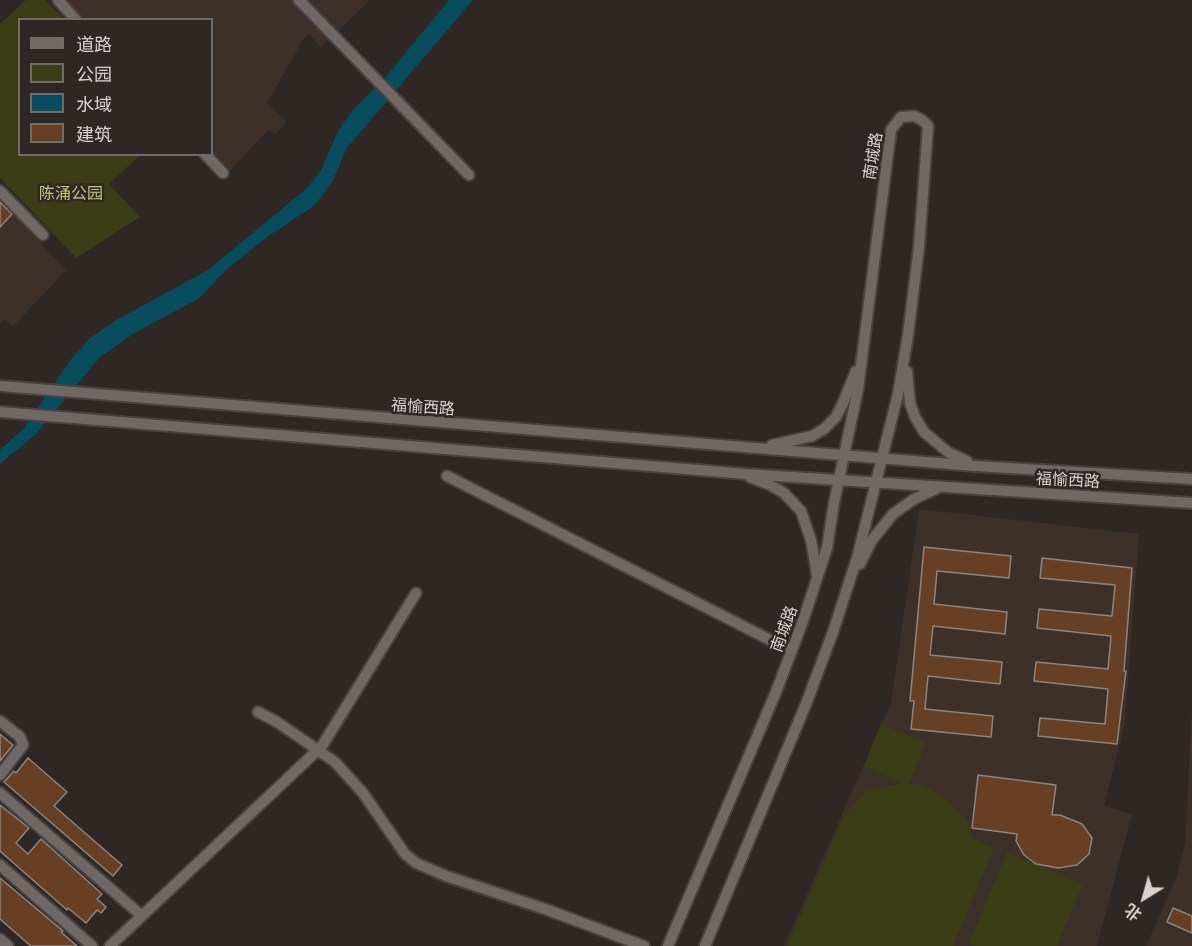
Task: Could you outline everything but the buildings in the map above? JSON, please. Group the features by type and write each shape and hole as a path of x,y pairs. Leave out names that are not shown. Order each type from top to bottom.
{"street":[{"path":"58,0 74,18"},
{"path":"299,0 469,175"},
{"name":"南城路","path":"668,946 792,651 827,548 844,454 853,419 891,130 901,117 907,115 922,120 928,126 919,247 898,394 849,586 806,704 705,946"},
{"path":"208,156 223,173"},
{"path":"0,191 43,235"},
{"path":"906,345 907,387 910,403 924,432 934,442 960,459 996,467"},
{"path":"748,448 796,441 824,429 836,417 862,354"},
{"name":"福愉西路","path":"0,386 748,448 1192,479"},
{"path":"0,412 839,480"},
{"path":"714,471 748,477 770,485 794,502 807,522 818,577"},
{"path":"447,476 792,651"},
{"name":"福愉西路","path":"839,480 1192,503"},
{"path":"849,586 872,540 892,514 914,499 942,487"},
{"path":"110,946 329,737 416,593"},
{"path":"258,712 277,722 335,762 350,777 405,854 416,862 446,876 545,909 644,946"},
{"path":"0,721 20,737 23,745 0,775"},
{"path":"0,793 142,916"},
{"path":"0,865 92,946"},
{"path":"0,939 8,946"}],"shaded area":[{"path":"66,0 370,0 321,47 309,34 303,40 267,103 287,122 275,135 269,129 230,171 213,152 213,18 84,18"},
{"path":"0,201 66,270 13,327 5,319 0,323"},
{"path":"919,509 1139,534 1125,723 1104,806 1132,814 1097,946 784,946 891,703"},
{"path":"1192,707 1192,946 1146,946 1176,878 1185,844"}],"green space":[{"name":"陈涌公园","path":"26,0 45,0 63,18 18,18 18,156 139,156 109,184 140,217 76,258 0,178 0,24"},
{"path":"881,724 926,743 908,785 923,785 948,800 966,819 973,838 994,848 953,946 788,946 844,815 867,791 898,784 906,785 864,766"},
{"path":"1007,852 1083,884 1057,946 976,946 969,943"}],"water":[{"path":"449,0 473,0 347,148 332,182 315,205 267,237 226,270 198,299 136,332 100,357 36,434 0,464 0,450 24,428 72,358 90,338 118,319 208,270 307,188 321,170 338,131 352,111 383,80"}]}
